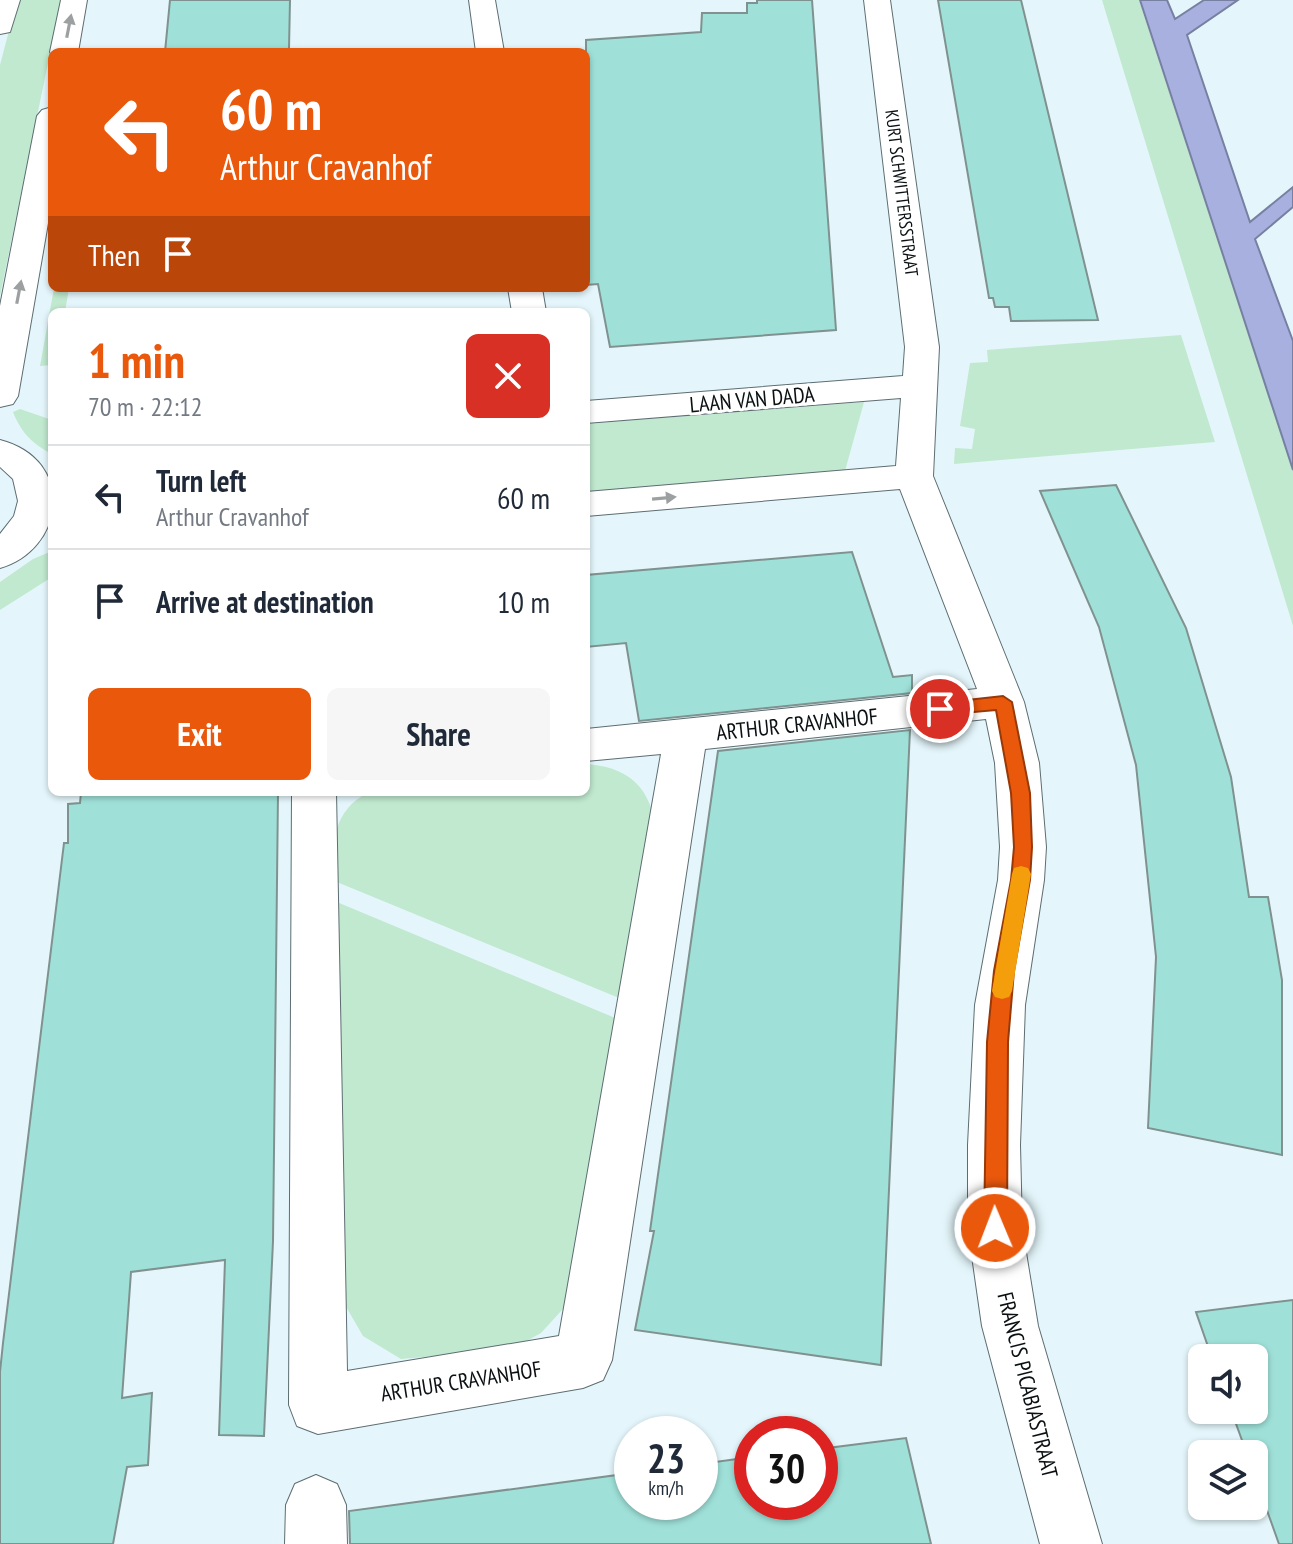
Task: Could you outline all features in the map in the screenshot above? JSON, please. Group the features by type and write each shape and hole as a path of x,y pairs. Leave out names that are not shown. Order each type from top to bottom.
{"street":[{"path":"0,26 7,0"},
{"path":"65,48 74,0"},
{"path":"482,0 489,48"},
{"name":"KURT SCHWITTERSSTRAAT","path":"877,0 922,347 914,476"},
{"path":"0,396 48,138"},
{"name":"LAAN VAN DADA","path":"590,412 918,386"},
{"path":"0,452 42,477 26,537"},
{"path":"590,504 914,476"},
{"name":"FRANCIS PICABIASTRAAT","path":"914,476 1003,702 1017,763 1023,847 1000,1005 994,1145 995,1228 1020,1367 1071,1544"},
{"name":"ARTHUR CRAVANHOF","path":"590,745 1003,702"},
{"name":"ARTHUR CRAVANHOF","path":"314,796 318,1405 583,1360 686,735"}],"green space":[{"path":"17,0 61,0 51,48 48,48 48,63 0,296 0,65"},
{"path":"1102,0 1139,0 1293,470 1293,626"},
{"path":"53,292 68,292 66,308 50,308"},
{"path":"48,321 48,365 40,366"},
{"path":"1181,335 1215,442 954,464 955,448 972,449 975,429 960,426 970,363 988,362 987,350"},
{"path":"864,402 845,471 590,493 590,424"},
{"path":"20,409 48,419 48,452 33,442 13,412"},
{"path":"48,553 48,580 0,610 0,582 33,559"},
{"path":"590,765 623,773 640,787 655,822 624,1000 332,880 337,828 362,796 590,796"},
{"path":"332,900 620,1020 572,1299 541,1333 512,1349 401,1359 363,1336 341,1298"}],"water":[{"path":"1140,0 1167,0 1175,19 1204,0 1238,0 1187,35 1250,222 1293,187 1293,207 1255,239 1293,341 1293,470"}],"building":[{"path":"170,0 290,0 289,48 165,48"},
{"path":"757,0 812,0 836,330 610,347 598,284 590,285 590,48 586,48 586,40 701,32 702,13 747,13 747,3 757,3"},
{"path":"938,0 1021,0 1098,320 1011,321 1009,307 995,307 993,298 989,298"},
{"path":"1116,485 1186,628 1231,777 1249,897 1268,897 1282,980 1282,1155 1148,1128 1156,957 1136,765 1099,627 1040,491"},
{"path":"852,552 893,677 912,675 912,693 639,721 626,643 590,647 590,575"},
{"path":"910,730 881,1365 635,1330 654,1231 650,1231 718,751"},
{"path":"81,796 278,796 273,1241 264,1436 219,1435 225,1260 131,1272 122,1398 152,1393 148,1465 127,1467 113,1544 0,1544 0,1372 3,1343 64,843 68,843 68,804 80,803"},
{"path":"1293,1300 1293,1544 1279,1544 1268,1513 1268,1440 1242,1440 1236,1424 1268,1424 1268,1344 1207,1344 1196,1312"},
{"path":"906,1438 931,1544 350,1544 349,1511 614,1475 614,1520 718,1520 718,1462 734,1459 734,1520 838,1520 838,1447"}],"slow traffic":[{"path":"1002,991 1021,874"}],"route":[{"path":"940,709 1003,702 1017,763 1023,847 1021,880 1004,971 997,1042 995,1228"}]}
